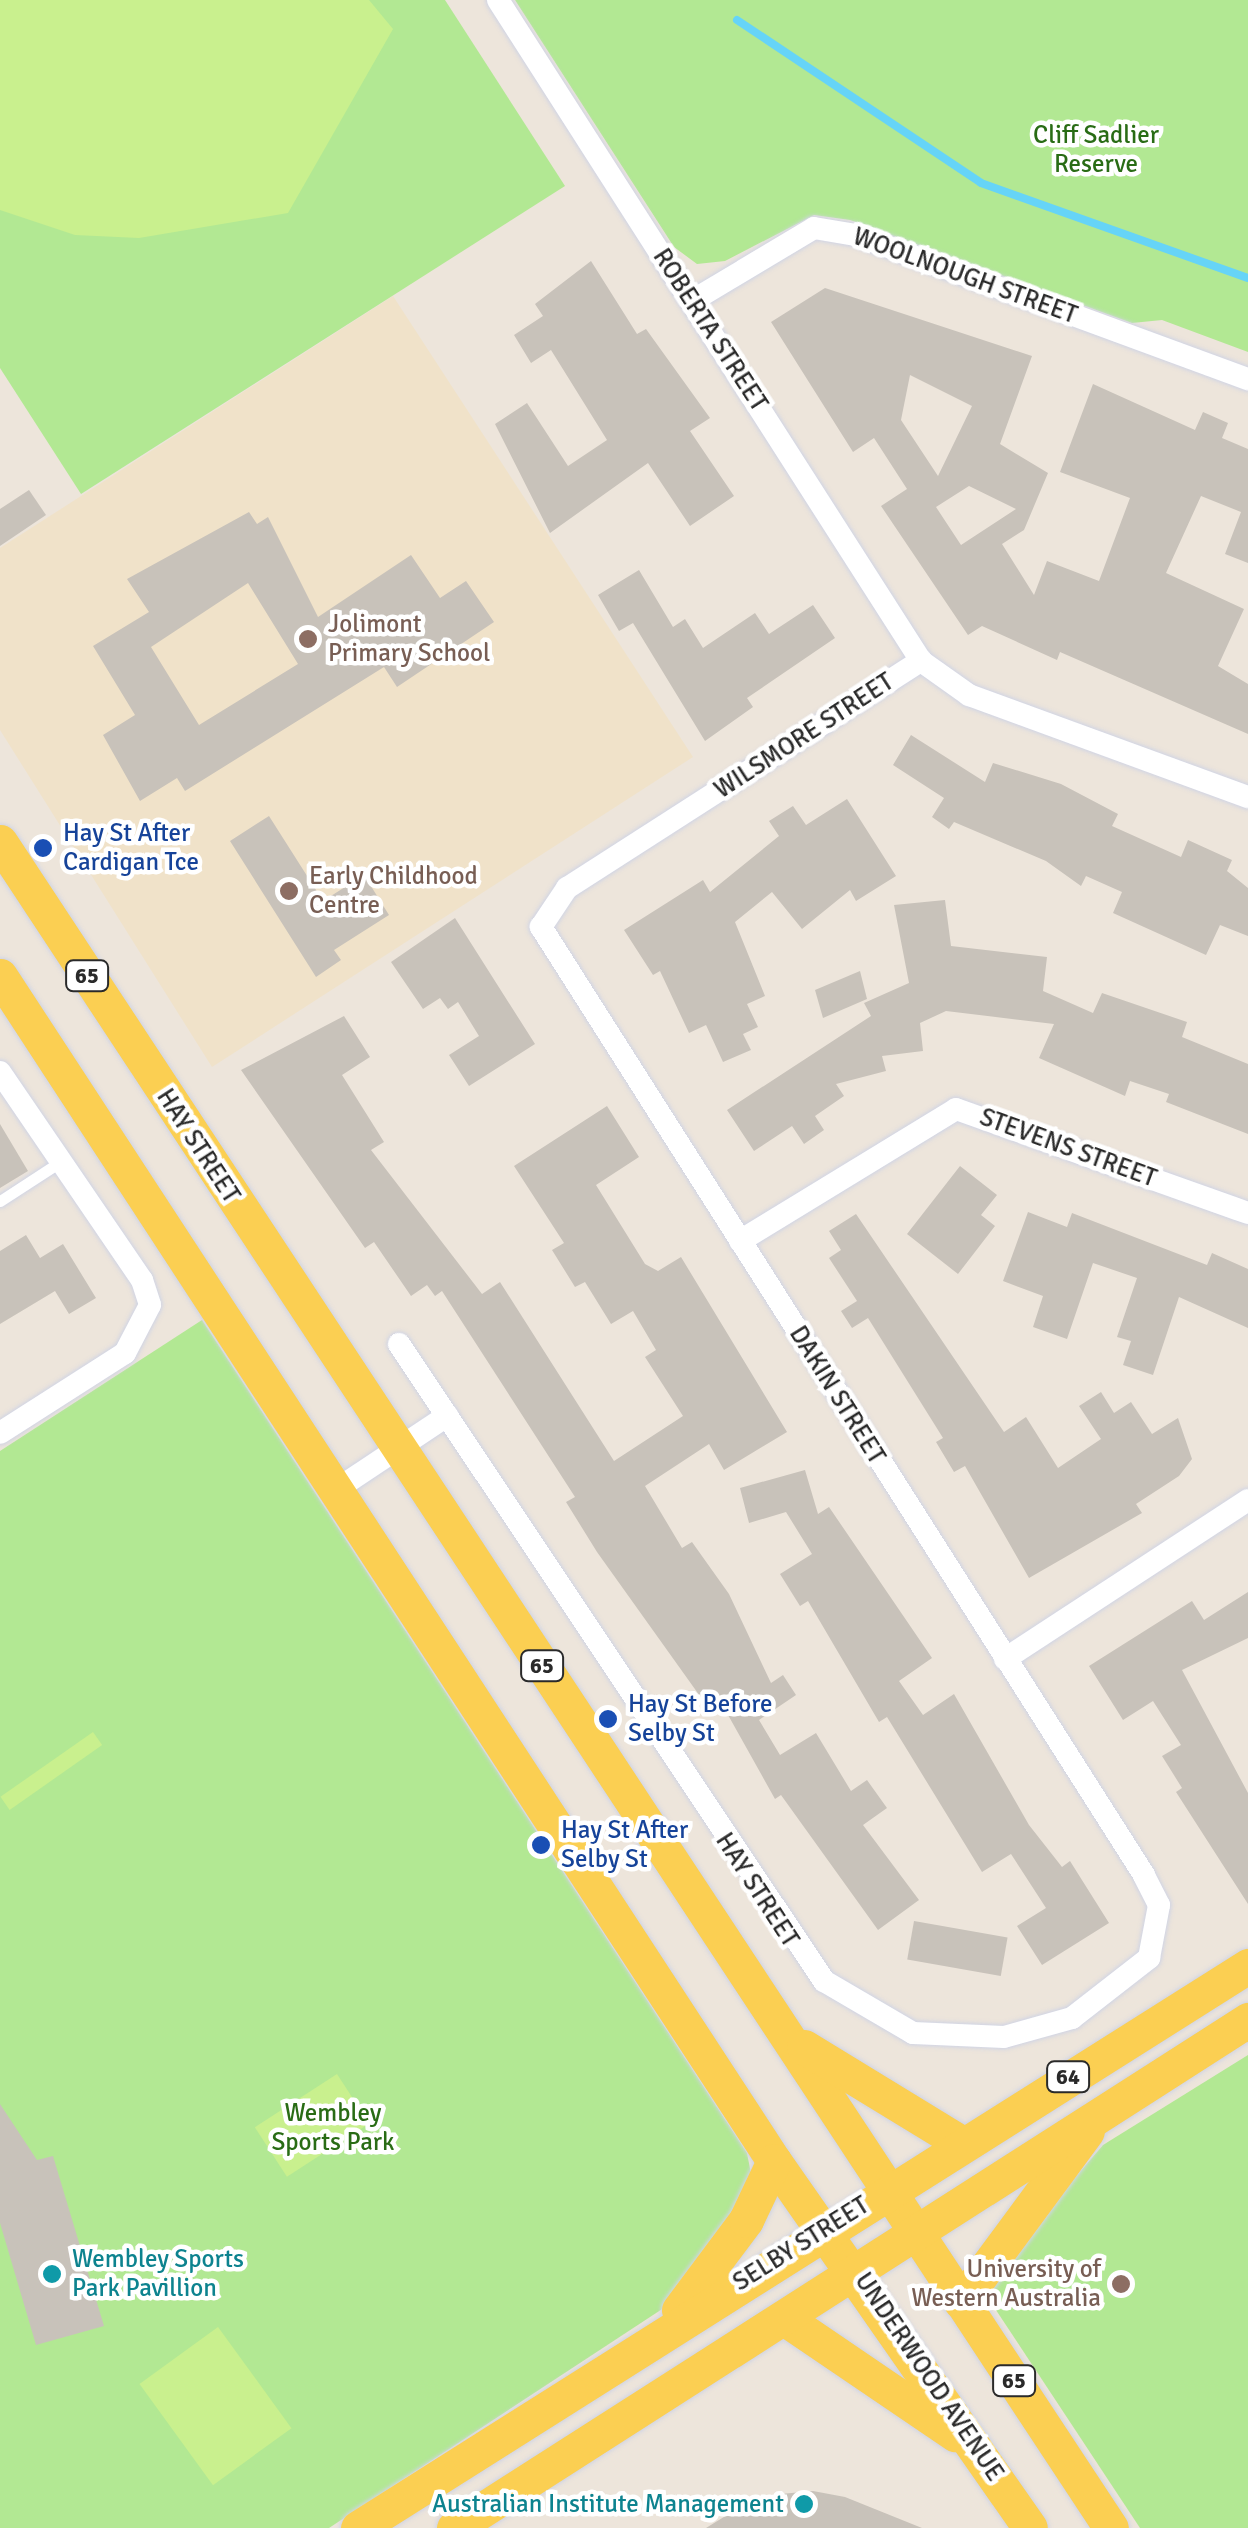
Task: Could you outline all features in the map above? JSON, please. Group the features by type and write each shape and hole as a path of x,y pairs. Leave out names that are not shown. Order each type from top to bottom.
{"main road":[{"name":"HAY STREET","path":"0,842 888,2189"},
{"path":"0,976 774,2161 827,2227"},
{"name":"SELBY STREET","path":"358,2528 827,2227 1248,1966"},
{"name":"64","path":"454,2528 1248,2020"},
{"path":"787,2035 961,2144"},
{"path":"961,2302 1096,2118"},
{"path":"663,2331 746,2220 774,2161"},
{"name":"65","path":"888,2189 1111,2528"},
{"name":"UNDERWOOD AVENUE","path":"827,2227 1030,2528"},
{"path":"784,2318 849,2354 983,2456"}],"street":[{"name":"ROBERTA STREET","path":"498,0 921,661"},
{"name":"WOOLNOUGH STREET","path":"692,301 814,228 856,235 1248,379"},
{"name":"WILSMORE STREET","path":"544,912 567,888 921,661 969,695 1248,797"},
{"name":"DAKIN STREET","path":"544,912 552,950 1144,1875"},
{"path":"0,1072 142,1280 150,1305 125,1353 0,1434"},
{"name":"STEVENS STREET","path":"740,1242 956,1110 1248,1213"},
{"name":"HAY STREET","path":"399,1344 798,1953 852,2004 913,2033 955,2039 1004,2037 1072,2018 1149,1958 1159,1906 1144,1875"},
{"path":"334,1490 447,1416"},
{"path":"1006,1659 1248,1500"}],"lane":[{"path":"0,1201 62,1160"}],"shaded area":[{"name":"Jolimont Primary School","path":"393,296 693,757 212,1067 0,730 0,548"}],"green space":[{"path":"0,0 445,0 565,186 81,494 0,368"},
{"path":"0,0 369,0 393,29 288,213 139,238 75,235 0,210"},
{"name":"Cliff Sadlier Reserve","path":"515,0 1248,0 1248,352 1162,320 1132,323 850,220 814,215 725,261 697,264 674,247"},
{"name":"Wembley Sports Park","path":"202,1320 747,2153 752,2179 679,2298 329,2528 0,2528 0,1451"},
{"path":"93,1732 102,1745 10,1810 0,1797"},
{"name":"University of Western Australia","path":"1248,2055 1248,2528 1140,2528 990,2301 999,2266 1103,2145"},
{"path":"337,2074 369,2123 287,2177 255,2127"},
{"path":"218,2327 291,2428 213,2485 140,2384"}],"building":[{"path":"591,261 637,334 646,329 710,418 690,431 734,496 690,526 648,463 550,533 495,424 527,403 568,466 607,440 551,350 531,363 514,335 543,316 535,304"},
{"path":"825,288 1032,356 1000,444 1048,473 1024,530 1002,544 1034,595 1047,561 1099,581 1130,498 1060,472 1093,384 1195,430 1203,412 1228,423 1222,438 1248,449 1248,563 1225,554 1241,512 1201,496 1166,573 1244,609 1218,666 1248,684 1248,734 1060,652 1057,660 982,626 968,635 881,506 907,489 874,438 853,452 771,322","holes":["910,375 972,406 938,476 901,420","969,486 1016,509 961,545 936,507"]},
{"path":"29,490 46,515 0,546 0,509"},
{"path":"249,512 257,524 268,517 318,617 411,555 440,598 466,581 494,622 397,687 384,667 185,791 177,778 140,801 103,735 135,715 93,646 149,612 127,579","holes":["248,583 298,664 199,725 151,647"]},
{"path":"639,570 673,627 685,619 703,648 755,613 769,634 813,605 835,638 747,698 753,707 705,741 633,623 619,631 598,595"},
{"path":"911,735 985,782 993,763 1061,784 1118,814 1112,826 1181,857 1188,840 1232,860 1227,871 1248,888 1248,936 1220,925 1206,955 1113,913 1122,892 1086,876 1081,886 1046,861 954,822 949,829 932,817 944,798 893,765"},
{"path":"847,799 896,876 856,901 850,890 802,929 772,892 735,922 765,996 747,1004 758,1027 743,1034 751,1050 723,1062 706,1025 689,1033 660,971 653,975 624,930 703,880 710,892 779,836 769,821 793,806 806,825"},
{"path":"269,816 323,901 364,875 389,915 334,950 341,960 316,977 230,841"},
{"path":"945,900 951,946 1047,957 1043,991 1093,1013 1102,993 1187,1022 1182,1037 1248,1064 1248,1134 1166,1102 1169,1094 1130,1081 1125,1096 1039,1058 1054,1024 946,1011 920,1023 923,1051 882,1056 886,1071 836,1084 844,1096 815,1116 824,1130 804,1144 792,1126 754,1151 727,1110 871,1016 864,1003 909,983 894,905"},
{"path":"455,918 535,1044 469,1086 449,1055 479,1036 458,1002 448,1009 440,998 423,1009 391,962"},
{"path":"860,971 867,999 823,1018 815,990"},
{"path":"344,1016 370,1057 342,1075 384,1142 371,1150 482,1294 500,1282 614,1461 683,1416 645,1357 656,1350 633,1311 611,1324 585,1282 575,1287 552,1250 564,1243 514,1166 607,1106 639,1157 596,1185 645,1264 658,1271 681,1257 787,1432 724,1470 709,1444 645,1486 682,1548 692,1542 729,1594 771,1683 783,1675 796,1695 759,1720 780,1755 816,1733 851,1791 867,1780 887,1808 863,1825 919,1900 878,1930 781,1795 775,1799 723,1706 712,1713 597,1552 566,1502 575,1497 442,1291 435,1296 427,1285 411,1296 374,1242 365,1248 241,1070"},
{"path":"0,1124 28,1171 0,1188"},
{"path":"960,1166 997,1195 981,1215 995,1226 958,1274 907,1234"},
{"path":"1028,1212 1067,1227 1072,1213 1207,1265 1212,1253 1248,1269 1248,1328 1179,1297 1153,1375 1123,1365 1131,1341 1117,1337 1137,1278 1093,1263 1067,1339 1033,1327 1043,1296 1003,1281"},
{"path":"856,1214 1004,1432 1026,1417 1058,1468 1101,1439 1079,1406 1101,1392 1114,1413 1131,1402 1152,1434 1178,1418 1192,1459 1179,1476 1136,1504 1142,1513 1029,1578 965,1466 954,1472 936,1442 943,1438 868,1318 852,1328 841,1311 857,1301 829,1258 841,1250 829,1231"},
{"path":"26,1235 40,1258 63,1244 96,1298 69,1314 55,1291 0,1324 0,1251"},
{"path":"805,1470 818,1514 829,1507 932,1658 899,1681 923,1715 954,1694 1029,1825 1062,1867 1070,1861 1109,1923 1042,1965 1017,1926 1046,1908 1011,1854 982,1872 887,1717 879,1722 808,1601 800,1606 780,1574 812,1554 786,1512 749,1523 740,1488"},
{"path":"1248,1592 1248,1638 1182,1670 1248,1793 1248,1904 1176,1792 1182,1788 1162,1756 1181,1745 1153,1701 1123,1720 1089,1666 1192,1601 1204,1620"},
{"path":"914,1921 1008,1937 1001,1976 907,1959"},
{"name":"Wembley Sports Park Pavillion","path":"0,2104 37,2160 53,2156 104,2326 36,2345 0,2223"},
{"name":"Australian Institute Management","path":"813,2491 845,2497 922,2528 706,2528 758,2496"}],"waterway":[{"path":"737,20 981,183 1248,278"}],"place":[{"name":"Jolimont Primary School","path":"308,639"},
{"name":"Hay St After Cardigan Tce","path":"43,848"},
{"name":"Early Childhood Centre","path":"289,891"},
{"name":"Hay St Before Selby St","path":"608,1719"},
{"name":"Hay St After Selby St","path":"541,1845"},
{"name":"Wembley Sports Park Pavillion","path":"52,2274"},
{"name":"University of Western Australia","path":"1121,2284"},
{"name":"Australian Institute Management","path":"804,2504"}]}
